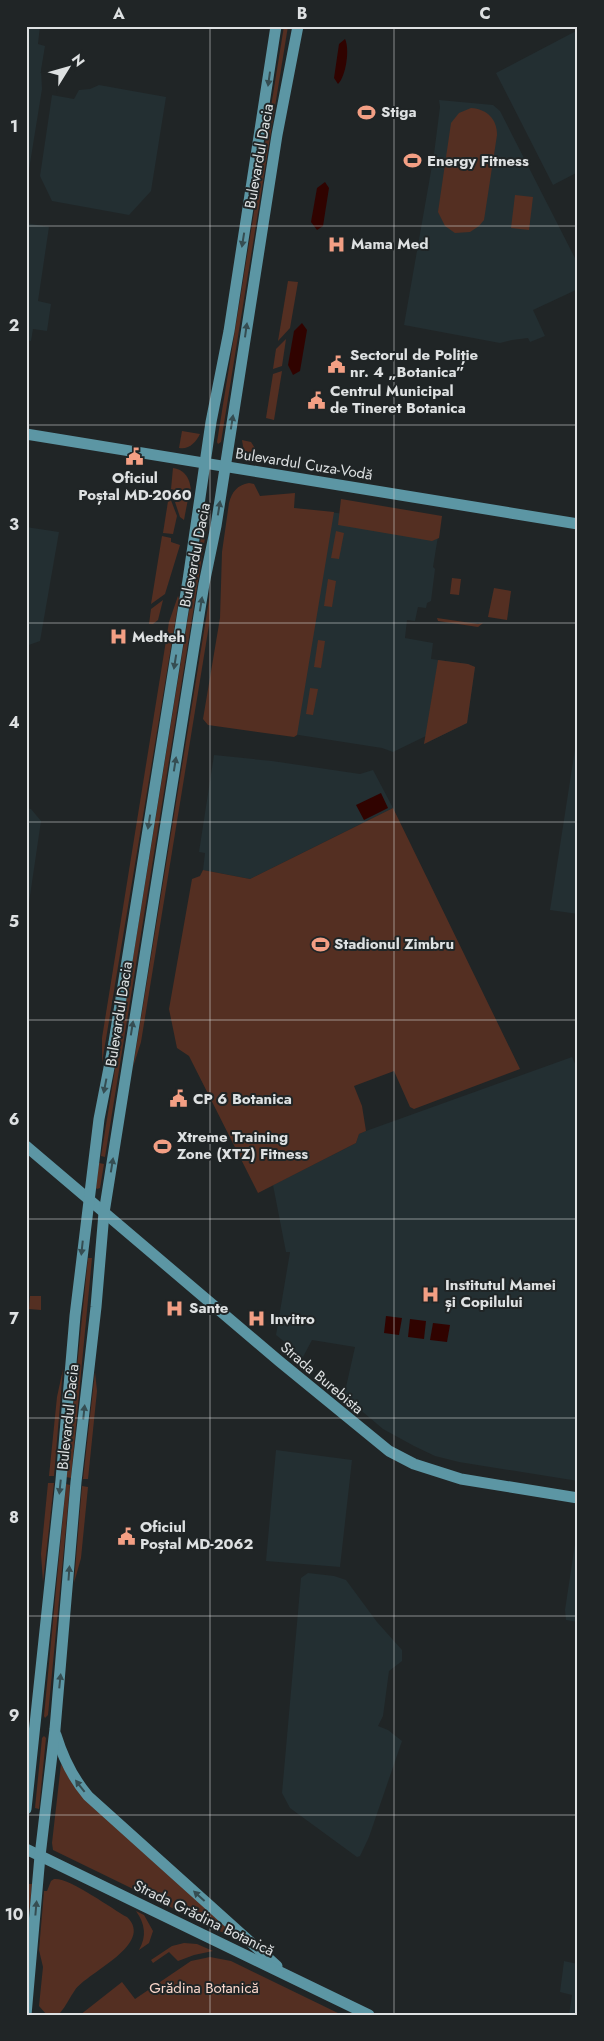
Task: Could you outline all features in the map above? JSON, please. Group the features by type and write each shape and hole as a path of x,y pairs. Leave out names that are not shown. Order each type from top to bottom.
{"main road":[{"name":"Bulevardul Dacia","path":"26,1809 88,1200 99,1119 114,1042 188,580 204,462 218,379 229,331 276,26"},
{"name":"Bulevardul Dacia","path":"26,2015 40,1856 55,1729 76,1482 96,1307 104,1213 200,603 212,549 277,134 298,26"},
{"name":"Bulevardul Cuza-Vodă","path":"26,434 578,524"},
{"name":"Strada Burebista","path":"26,1146 312,1389 389,1451 414,1464 461,1479 578,1498"},
{"path":"35,1725 55,1729 64,1760 78,1785 88,1796 288,1976"},
{"name":"Strada Grădina Botanică","path":"26,1849 369,2015"}],"shaded area":[{"path":"26,26 40,26 38,44 45,46 41,70 42,89 27,182 26,202"},
{"path":"578,30 578,172 553,185 496,73"},
{"path":"345,39 347,49 346,62 343,75 338,84 334,78 339,44"},
{"path":"99,85 166,97 151,191 129,215 52,201 40,176 52,95 74,99 79,90 90,89"},
{"path":"439,100 493,105 500,111 578,264 578,289 533,310 545,336 530,342 528,338 500,343 404,325 434,154 440,107"},
{"path":"325,182 329,188 323,226 317,230 311,222 317,188"},
{"path":"26,223 49,227 38,301 51,304 47,331 33,329 31,341 26,340"},
{"path":"302,323 307,330 300,371 293,375 288,365 294,331"},
{"path":"255,504 337,513 439,530 433,567 435,569 431,601 427,603 426,608 418,607 415,621 407,620 405,638 433,643 431,659 468,664 475,667 467,723 424,744 426,736 393,752 382,748 241,726"},
{"path":"26,527 59,532 40,641 26,646"},
{"path":"575,749 578,749 578,914 550,910"},
{"path":"214,755 272,761 360,774 373,770 393,808 250,879 203,870 205,853 199,852"},
{"path":"381,793 388,808 364,820 356,805"},
{"path":"26,808 31,809 41,821 26,923"},
{"name":"Institutul Mamei și Copilului","path":"572,1057 578,1070 578,1481 459,1462 435,1456 414,1446 383,1429 344,1396 355,1347 312,1340 303,1357 276,1335 290,1252 286,1252 273,1185 356,1143 359,1134 366,1131"},
{"path":"386,1316 402,1318 399,1335 384,1333"},
{"path":"410,1319 426,1321 424,1339 408,1337"},
{"path":"433,1323 450,1325 447,1342 430,1340"},
{"path":"276,1450 352,1460 340,1567 266,1561"},
{"path":"578,1524 578,1622 566,1620 565,1610"},
{"path":"308,1573 334,1576 346,1580 377,1622 402,1650 402,1661 389,1671 383,1716 378,1726 388,1730 402,1741 369,1837 360,1856 357,1857 290,1808 282,1793 301,1578"},
{"path":"564,1961 578,1964 578,2015 569,2015 572,1995 560,1992"}],"green space":[{"path":"284,26 288,26 221,442 218,444 217,442"},
{"path":"471,108 482,110 490,116 497,129 497,135 484,220 470,232 455,233 445,226 438,212 451,123 459,113"},
{"path":"515,195 533,197 529,230 511,228"},
{"path":"288,281 298,282 290,328 278,341"},
{"path":"286,339 282,366 273,369 276,349"},
{"path":"282,371 274,420 266,418 273,374"},
{"path":"182,431 200,434 192,445 186,448 179,448"},
{"path":"242,440 251,442 256,450 255,459 244,452"},
{"path":"173,468 185,474 190,485 191,494 171,489"},
{"path":"254,484 260,496 295,493 294,508 334,512 297,735 294,737 208,725 203,719 220,618 222,552 229,503 241,485"},
{"path":"169,495 177,516 173,534 163,533"},
{"path":"173,496 188,499 184,520 180,517"},
{"path":"341,499 442,516 439,538 432,541 338,525"},
{"path":"206,506 210,507 105,1157 101,1156"},
{"path":"336,531 344,533 339,559 331,558"},
{"path":"162,536 171,538 171,542 180,545 165,594 151,604"},
{"path":"452,578 461,579 459,595 450,594"},
{"path":"328,579 336,581 332,607 324,606"},
{"path":"494,588 511,591 507,620 488,617"},
{"path":"210,594 210,619 141,1042 133,1067"},
{"path":"178,596 102,1063 102,1038 169,622"},
{"path":"163,600 158,620 153,624 149,624 151,609"},
{"path":"437,618 478,624 483,623 478,627 438,621"},
{"path":"318,640 325,641 321,668 314,667"},
{"path":"438,660 468,664 475,667 467,723 424,744"},
{"path":"310,688 318,689 313,715 306,714"},
{"name":"Stadionul Zimbru","path":"393,808 520,1069 414,1109 410,1107 394,1071 354,1086 362,1106 366,1131 359,1134 356,1143 258,1193 189,1056 177,1048 169,1009 192,879 200,876 203,870 250,879"},
{"path":"99,1163 104,1164 100,1188 97,1189 96,1188"},
{"path":"88,1258 92,1258 71,1478 66,1477"},
{"path":"30,1296 41,1296 41,1310 29,1309"},
{"path":"63,1369 54,1476 49,1476 57,1397"},
{"path":"95,1372 97,1391 88,1479 83,1479"},
{"path":"48,1483 54,1483 43,1582 41,1554"},
{"path":"66,1484 70,1485 48,1715 45,1718 44,1716"},
{"path":"82,1486 88,1487 81,1558 74,1583"},
{"path":"44,1736 46,1738 39,1809 35,1808 42,1738"},
{"path":"61,1764 73,1784 242,1942 53,1850 52,1843"},
{"path":"54,1879 70,1883 127,1917 133,1927 133,1937 116,1957 75,1990 60,2013 57,2015 47,2015 39,2006 43,1967 39,1950 44,1891 47,1891 51,1881"},
{"path":"28,1884 32,1884 26,1947"},
{"path":"136,1911 144,1915 153,1931 149,1943 139,1950 142,1945 144,1930"},
{"path":"184,1943 197,1944 213,1951 178,1961 169,1952 153,1963 151,1960 172,1946"},
{"name":"Grădina Botanică","path":"210,1957 231,1961 342,2015 80,2015 122,1982 135,1999 191,1961"}],"place":[{"name":"Stiga","path":"367,112"},
{"name":"Energy Fitness","path":"413,161"},
{"name":"Mama Med","path":"337,244"},
{"name":"Sectorul de Poliție nr. 4 „Botanica”","path":"336,364"},
{"name":"Centrul Municipal de Tineret Botanica","path":"316,400"},
{"name":"Oficiul Poștal MD-2060","path":"135,457"},
{"name":"Medteh","path":"118,637"},
{"name":"Stadionul Zimbru","path":"320,944"},
{"name":"CP 6 Botanica","path":"179,1099"},
{"name":"Xtreme Training Zone (XTZ) Fitness","path":"163,1146"},
{"name":"Institutul Mamei și Copilului","path":"431,1294"},
{"name":"Sante","path":"175,1308"},
{"name":"Invitro","path":"256,1319"},
{"name":"Oficiul Poștal MD-2062","path":"126,1536"}]}
